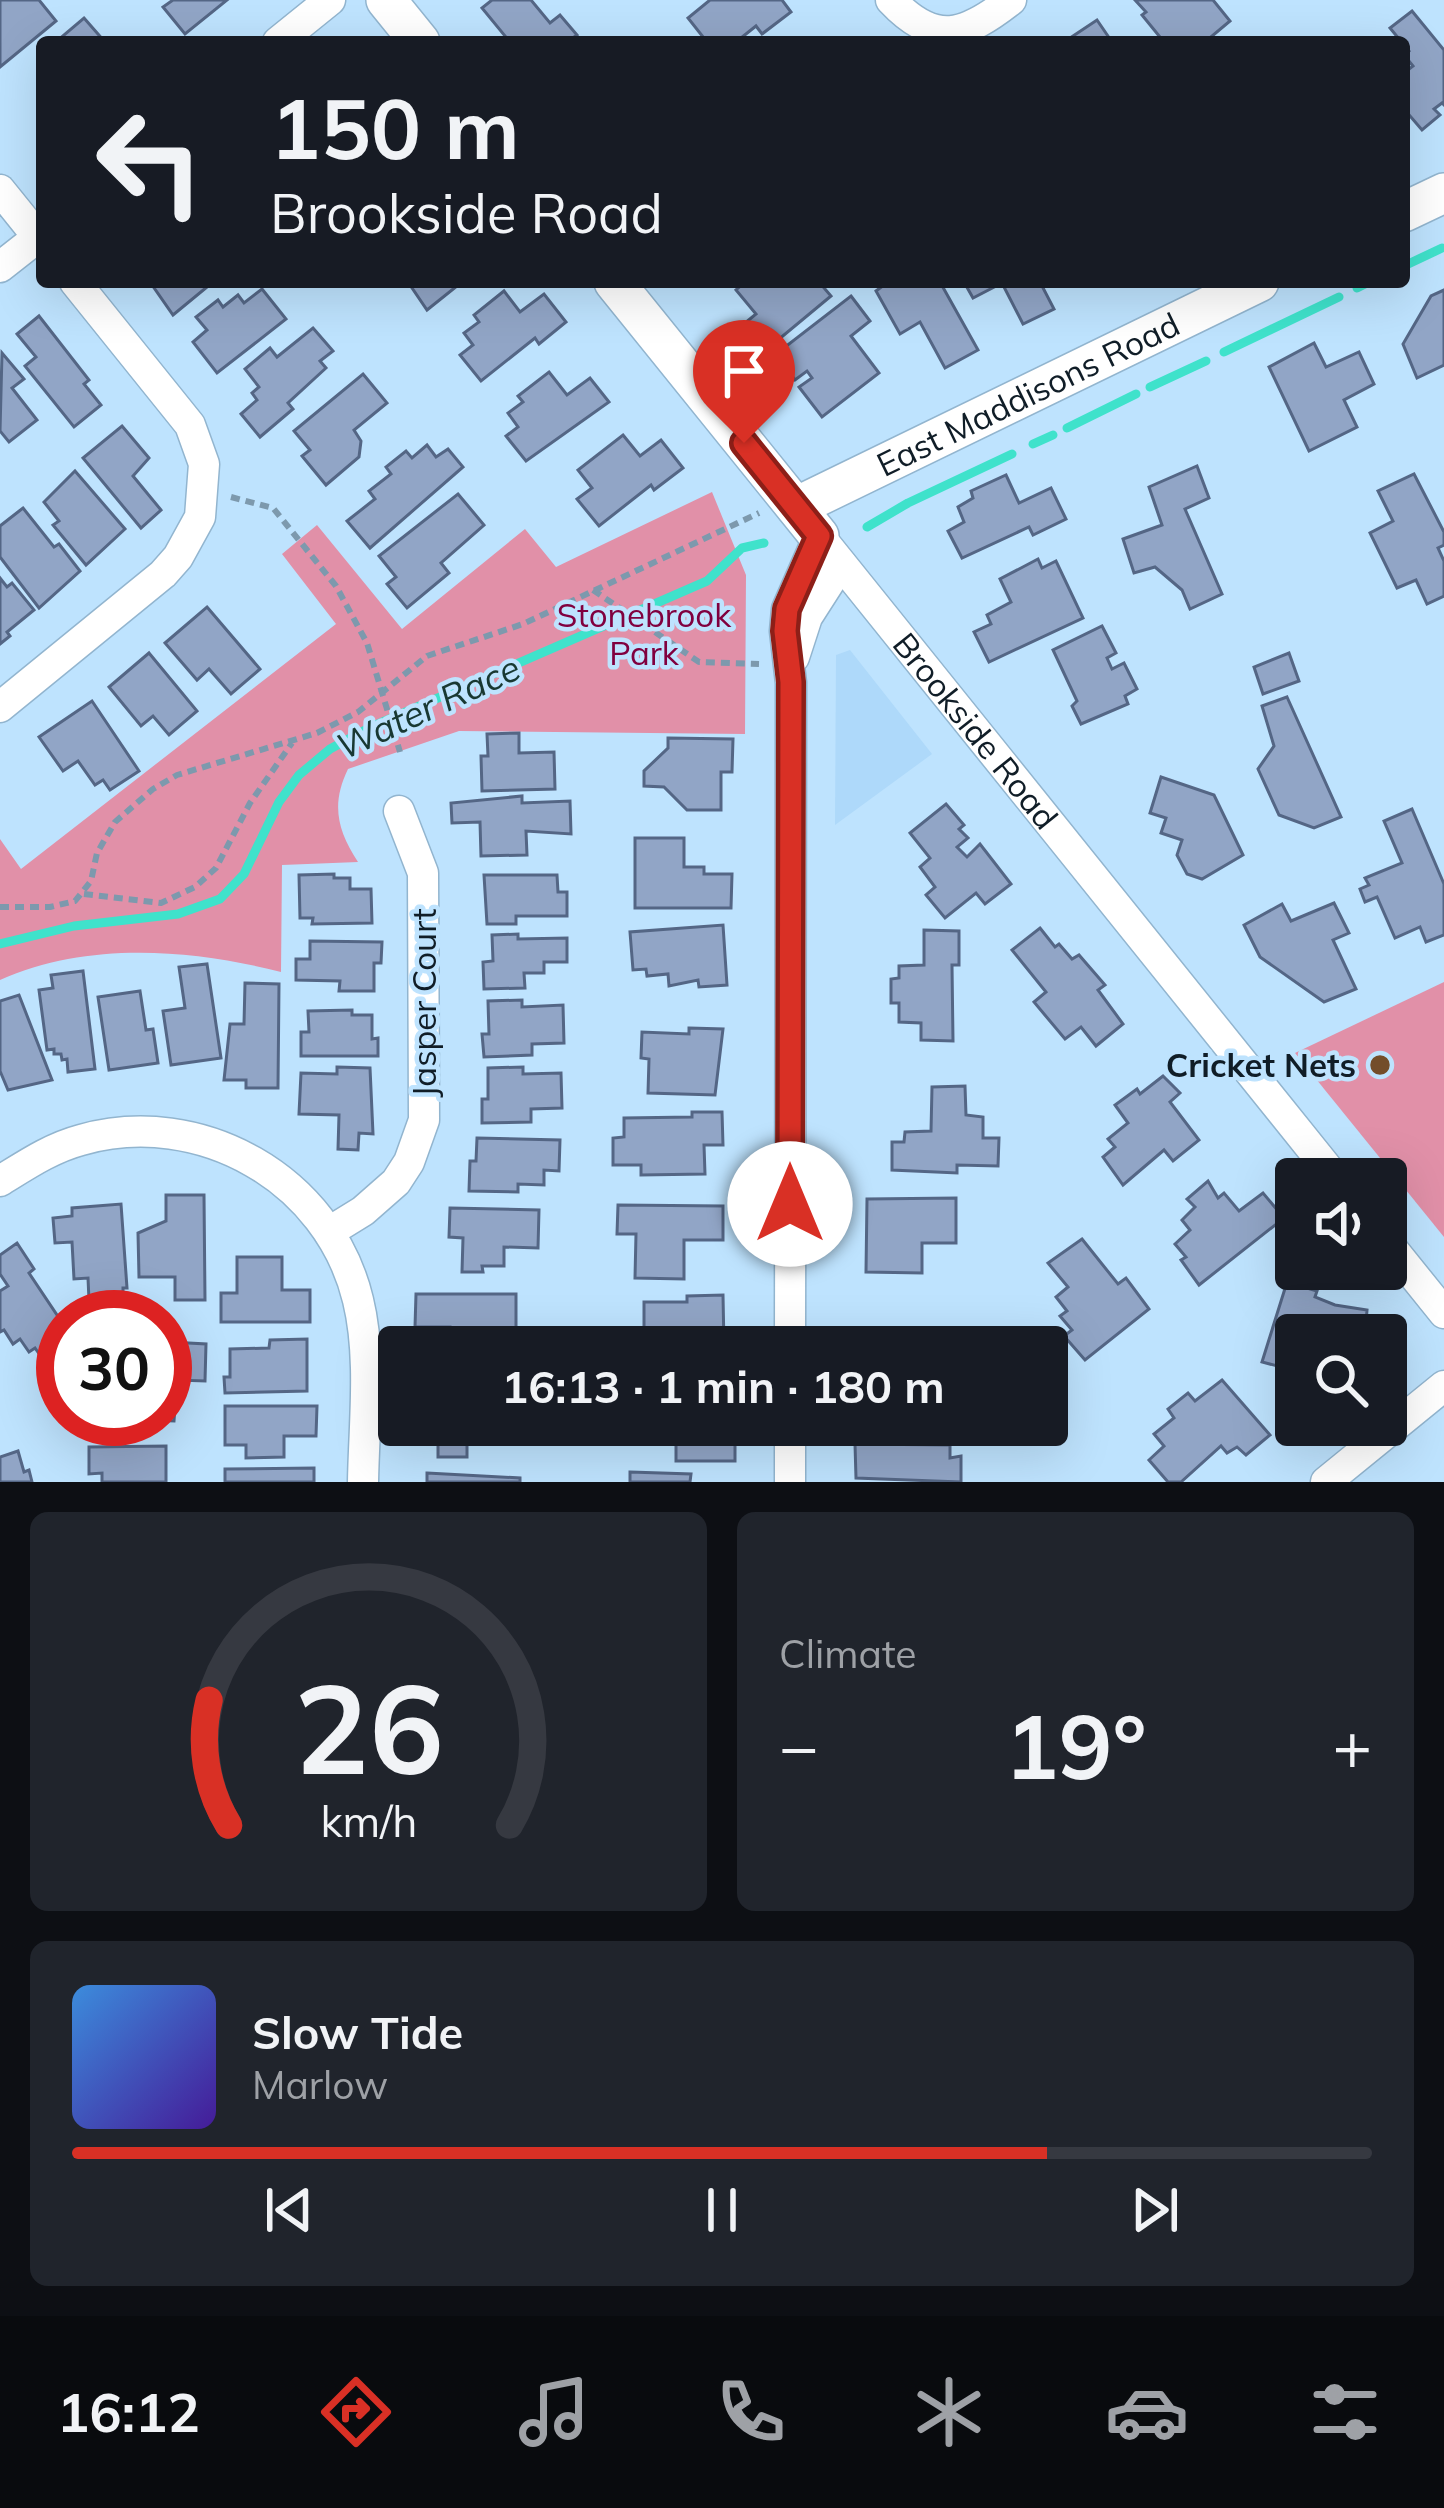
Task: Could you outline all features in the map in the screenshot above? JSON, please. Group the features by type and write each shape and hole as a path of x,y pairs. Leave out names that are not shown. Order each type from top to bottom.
{"street":[{"path":"285,36 330,0"},
{"path":"386,0 415,36"},
{"path":"891,0 927,30 955,32 981,23 1011,0"},
{"path":"0,190 36,232"},
{"path":"1410,209 1444,193"},
{"path":"0,267 36,242"},
{"path":"0,706 163,574 191,537 203,495 204,464 190,424 80,288"},
{"name":"Brookside Road","path":"619,288 805,530 1319,1158"},
{"name":"East Maddisons Road","path":"805,530 1248,288"},
{"path":"790,1326 776,666 805,530"},
{"name":"Jasper Court","path":"329,1232 396,1182 409,1162 424,1120 423,873 399,811"},
{"path":"0,1181 80,1140 129,1132 183,1135 256,1162 298,1195 329,1232 352,1278 362,1324 363,1482"},
{"path":"1407,1267 1444,1313"},
{"path":"1326,1482 1444,1386"},
{"path":"790,1446 790,1482"}],"path":[{"path":"203,495 264,503 285,520 345,600 367,644 400,752"},
{"path":"84,894 104,837 129,807 198,766 338,724 427,656 500,634 592,590 805,530"},
{"path":"592,590 699,662 776,666"},
{"path":"0,907 65,904 84,894 160,903 195,887 216,868 250,803 293,741"}],"shaded area":[{"path":"850,650 932,754 835,825 836,655"}],"green space":[{"name":"Stonebrook Park","path":"712,492 746,575 745,734 459,731 348,769 339,794 339,817 358,862 282,865 281,972 175,954 103,954 68,959 0,980 0,839 21,869 336,624 282,554 317,525 402,629 525,529 556,567"},
{"path":"1444,982 1444,1237 1407,1191 1407,1158 1380,1158 1295,1053"}],"building":[{"path":"0,0 39,0 56,21 0,67"},
{"path":"173,0 227,0 185,34 163,7"},
{"path":"492,0 531,0 550,23 560,15 577,35 505,36 482,8"},
{"path":"710,0 782,0 791,12 762,34 756,26 744,36 702,36 688,18"},
{"path":"1135,0 1213,0 1230,21 1212,36 1159,36 1142,15 1146,12"},
{"path":"1412,11 1444,50 1444,105 1434,109 1440,115 1422,130 1410,116 1410,36 1397,36 1390,28"},
{"path":"84,18 100,36 63,36"},
{"path":"1097,20 1108,36 1073,36"},
{"path":"154,288 206,288 173,315"},
{"path":"412,288 454,288 427,310"},
{"path":"824,288 831,296 755,359 733,333 756,314 736,290"},
{"path":"943,288 978,350 945,368 920,322 900,334 876,291"},
{"path":"967,288 992,288 973,298"},
{"path":"1005,288 1043,288 1054,309 1023,324"},
{"path":"262,289 286,319 217,373 193,342 207,330 196,317 218,300 223,307 238,295 244,303"},
{"path":"1444,290 1444,365 1417,378 1403,344 1431,296"},
{"path":"504,291 520,312 544,294 566,322 539,344 535,338 481,381 460,355 473,345 464,333 479,322 474,315"},
{"path":"851,296 870,321 851,336 879,373 822,417 799,387 812,378 807,371 795,380 776,354"},
{"path":"39,316 89,380 84,384 101,405 74,427 25,366 36,357 17,334"},
{"path":"313,328 333,351 320,361 326,368 288,403 293,409 260,437 241,414 257,400 252,393 259,387 245,369 270,348 277,357"},
{"path":"1314,343 1326,367 1359,352 1374,384 1344,400 1357,427 1309,451 1269,367"},
{"path":"2,353 24,379 12,388 37,420 9,442 0,431"},
{"path":"549,372 567,395 590,378 609,402 526,461 506,436 518,427 508,413 523,402 518,396"},
{"path":"363,374 387,403 354,430 361,441 359,457 326,485 302,456 310,450 294,431"},
{"path":"122,426 149,458 133,476 161,510 141,528 83,458"},
{"path":"623,435 640,456 661,440 683,468 654,490 651,485 599,526 577,499 592,488 578,470"},
{"path":"427,445 436,457 448,449 463,467 370,548 347,521 375,499 369,491 391,474 386,467 406,451 412,458"},
{"path":"1197,466 1209,498 1185,509 1222,594 1190,609 1182,590 1155,567 1134,573 1123,539 1162,525 1149,487"},
{"path":"75,471 125,529 86,565 53,525 59,521 44,502"},
{"path":"1414,474 1444,532 1444,545 1438,548 1444,561 1444,596 1427,604 1416,580 1397,588 1370,533 1393,521 1378,491"},
{"path":"1006,475 1019,503 1051,488 1066,519 1033,535 1029,527 962,558 948,531 964,522 958,507 973,498 971,491"},
{"path":"458,494 484,525 441,563 449,573 407,608 387,584 396,577 379,556"},
{"path":"23,508 80,571 39,608 0,557 0,526"},
{"path":"1038,559 1042,568 1056,561 1083,618 989,662 974,632 991,624 987,615 1011,602 1000,579"},
{"path":"0,578 7,587 12,583 34,610 0,644"},
{"path":"207,607 260,669 231,694 209,669 197,680 165,643"},
{"path":"1102,626 1116,653 1107,658 1112,669 1124,663 1137,689 1125,696 1128,704 1081,724 1072,706 1077,701 1053,650"},
{"path":"149,653 197,711 169,735 153,716 141,726 109,687"},
{"path":"1289,653 1299,681 1263,694 1254,667"},
{"path":"1287,697 1341,817 1314,828 1279,815 1258,769 1274,746 1262,706"},
{"path":"92,701 139,771 110,790 103,780 95,785 78,761 63,771 39,737"},
{"path":"519,733 519,753 554,752 555,789 482,791 481,756 488,756 487,734"},
{"path":"668,738 733,739 732,772 721,772 721,810 687,810 664,787 644,786 644,771 668,748"},
{"path":"1161,777 1214,795 1243,855 1202,879 1187,874 1177,855 1182,840 1161,833 1166,818 1150,813"},
{"path":"522,796 522,803 570,801 571,834 526,831 527,855 481,856 480,822 452,823 451,803"},
{"path":"946,804 964,825 959,829 968,838 957,847 967,857 980,844 1011,884 985,904 976,893 945,918 926,895 935,887 920,867 930,858 910,833"},
{"path":"1412,809 1444,884 1444,935 1426,942 1420,927 1395,938 1377,897 1365,902 1360,889 1369,885 1365,878 1402,863 1384,821"},
{"path":"635,838 684,838 684,867 704,867 704,874 732,874 731,908 635,908"},
{"path":"334,874 334,878 350,878 350,889 371,889 372,923 312,924 313,918 300,918 299,875"},
{"path":"484,875 557,875 558,892 567,892 567,916 516,916 516,924 487,924"},
{"path":"1334,903 1349,933 1333,940 1356,989 1324,1002 1260,957 1244,925 1282,904 1291,921"},
{"path":"723,925 727,985 699,987 698,980 669,986 668,974 647,976 646,969 633,970 630,932"},
{"path":"1040,928 1072,959 1079,955 1105,985 1098,990 1123,1024 1096,1046 1081,1027 1065,1039 1034,1002 1046,992 1012,950"},
{"path":"924,930 959,931 959,965 952,965 953,1041 921,1040 921,1023 899,1022 899,1003 891,1003 891,979 899,978 899,966 924,965"},
{"path":"518,934 518,939 567,938 567,962 544,962 544,973 524,973 525,988 484,989 483,962 493,961 492,935"},
{"path":"310,941 382,942 381,963 374,963 374,991 339,991 340,981 296,980 296,959 310,959"},
{"path":"207,964 221,1058 171,1065 163,1011 185,1008 179,967"},
{"path":"83,971 95,1069 68,1072 67,1059 54,1054 54,1049 47,1050 39,990 53,988 51,975"},
{"path":"245,983 279,984 278,1088 246,1088 246,1080 224,1080 230,1024 244,1024"},
{"path":"140,991 146,1030 153,1029 158,1063 109,1070 98,997"},
{"path":"19,995 52,1080 8,1090 0,1071 0,1001"},
{"path":"522,1000 522,1007 563,1005 564,1043 532,1044 532,1055 484,1057 482,1034 489,1034 488,1001"},
{"path":"352,1010 352,1015 372,1015 378,1056 301,1056 301,1032 309,1032 308,1011"},
{"path":"689,1028 723,1029 715,1095 648,1093 649,1059 641,1058 642,1032 689,1034"},
{"path":"337,1067 370,1068 373,1134 359,1133 358,1150 338,1149 339,1115 299,1114 301,1073 337,1074"},
{"path":"523,1067 523,1074 561,1073 562,1108 531,1109 531,1122 482,1123 488,1068"},
{"path":"1163,1076 1180,1093 1170,1102 1199,1140 1173,1161 1164,1150 1123,1185 1103,1157 1115,1147 1108,1139 1128,1123 1115,1105"},
{"path":"965,1086 966,1115 983,1117 983,1138 999,1138 998,1166 957,1165 957,1173 892,1170 892,1142 904,1142 905,1132 931,1131 932,1087"},
{"path":"692,1112 722,1112 723,1145 704,1145 705,1174 641,1175 641,1165 613,1165 613,1138 624,1137 624,1118 692,1117"},
{"path":"477,1138 560,1140 559,1171 544,1170 544,1185 518,1184 518,1192 469,1191"},
{"path":"1208,1181 1218,1198 1224,1193 1239,1211 1263,1193 1275,1207 1275,1225 1199,1285 1175,1244 1190,1230 1182,1220 1195,1207 1187,1199"},
{"path":"166,1195 204,1195 205,1300 192,1300 192,1290 175,1290 175,1277 139,1277 138,1233 166,1221"},
{"path":"956,1198 956,1243 922,1243 922,1273 866,1272 867,1199"},
{"path":"121,1204 127,1288 89,1290 88,1278 74,1279 72,1242 55,1243 53,1218 72,1216 72,1208"},
{"path":"618,1205 723,1206 723,1240 684,1240 684,1279 635,1278 636,1234 617,1234"},
{"path":"450,1208 539,1210 538,1248 504,1247 504,1266 462,1272 463,1238 449,1237"},
{"path":"1082,1239 1118,1284 1126,1278 1149,1309 1085,1360 1068,1341 1072,1330 1060,1316 1067,1311 1056,1297 1068,1287 1048,1263"},
{"path":"17,1243 34,1269 29,1273 40,1290 36,1290 36,1349 29,1352 20,1339 13,1344 4,1330 0,1332 0,1291 8,1286 0,1274 0,1255"},
{"path":"237,1257 282,1257 282,1290 310,1290 310,1322 221,1322 221,1293 237,1293"},
{"path":"1284,1290 1314,1290 1315,1297 1335,1305 1367,1310 1367,1314 1277,1314"},
{"path":"416,1294 516,1294 516,1326 415,1326"},
{"path":"723,1295 724,1326 644,1326 644,1302 687,1302 687,1296"},
{"path":"1275,1320 1275,1365 1262,1362"},
{"path":"307,1339 307,1391 225,1393 230,1349 269,1348 270,1340"},
{"path":"192,1343 206,1344 205,1381 192,1381"},
{"path":"1222,1380 1270,1435 1246,1455 1237,1447 1227,1453 1221,1446 1181,1482 1168,1482 1149,1460 1164,1446 1154,1434 1174,1418 1168,1409 1188,1393 1195,1401"},
{"path":"225,1406 317,1406 316,1436 284,1436 284,1457 246,1458 246,1445 225,1445"},
{"path":"166,1446 166,1482 102,1482 102,1473 89,1474 89,1447"},
{"path":"438,1446 467,1446 467,1457 438,1457"},
{"path":"676,1446 735,1446 735,1461 676,1461"},
{"path":"855,1446 950,1446 950,1458 961,1456 961,1482 856,1478"},
{"path":"18,1451 32,1482 0,1482 0,1457"},
{"path":"314,1468 314,1482 225,1482 225,1469"},
{"path":"630,1472 691,1474 690,1482 630,1482"},
{"path":"427,1473 520,1478 520,1482 427,1482"}],"waterway":[{"name":"Water Race","path":"1410,263 1442,248"},
{"name":"Water Race","path":"1224,352 1339,297"},
{"name":"Water Race","path":"1150,387 1206,361"},
{"name":"Water Race","path":"1067,428 1136,394"},
{"name":"Water Race","path":"1033,444 1053,435"},
{"name":"Water Race","path":"867,527 1012,454"},
{"name":"Water Race","path":"0,944 74,926 178,914 220,899 244,874 279,802 299,775 330,749 707,581 742,548 764,543"}],"place":[{"name":"Cricket Nets","path":"1380,1065"}],"route":[{"path":"744,443 819,536 793,592 785,623 791,669 790,1204"}]}
